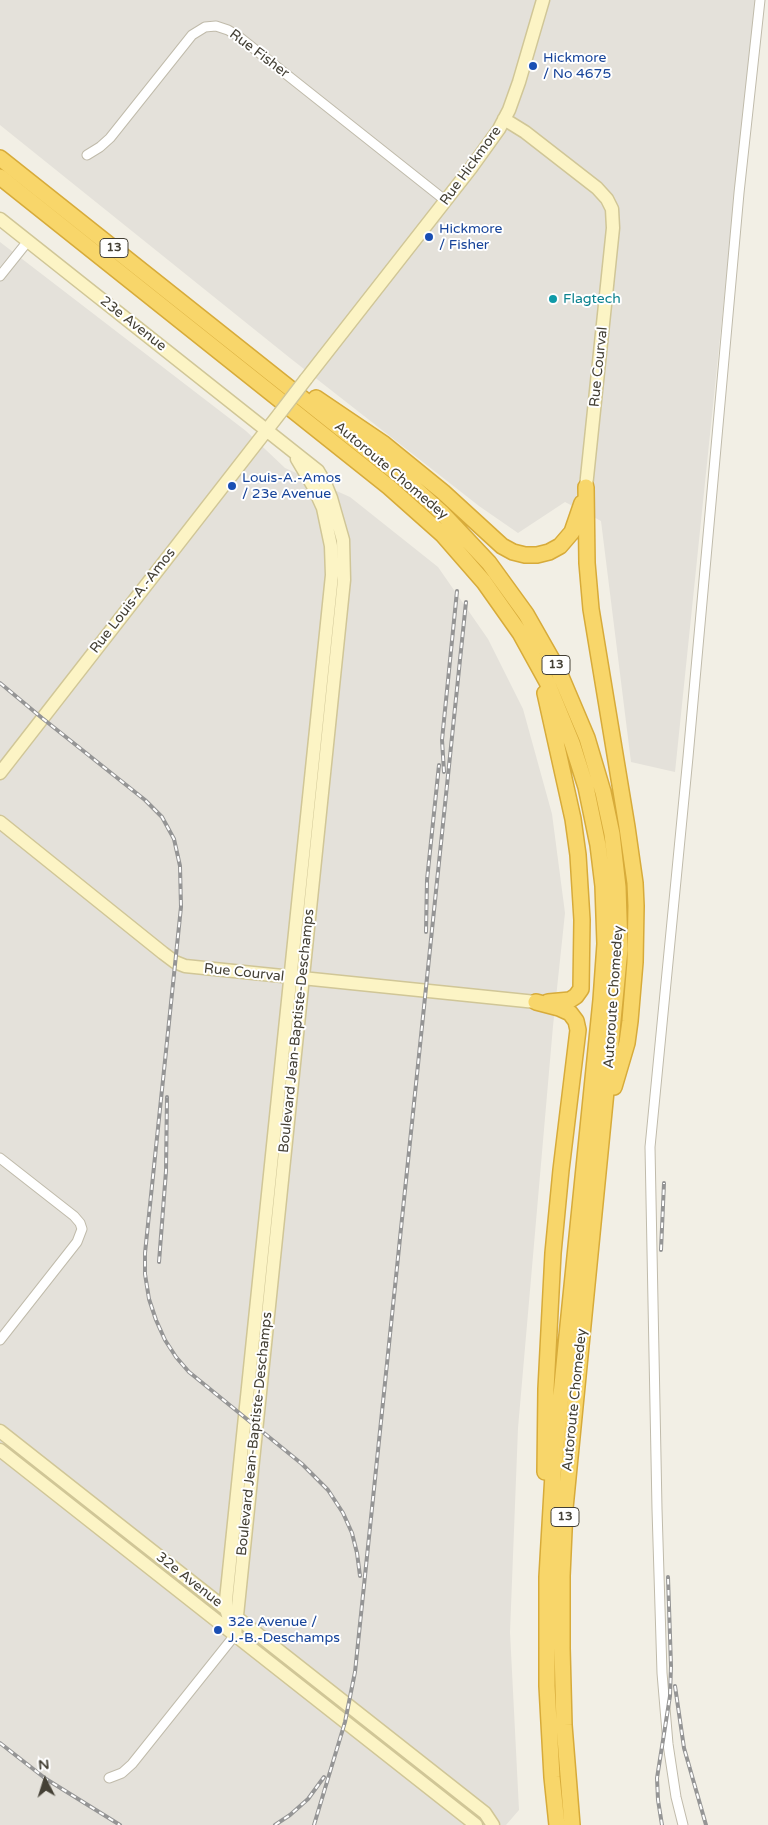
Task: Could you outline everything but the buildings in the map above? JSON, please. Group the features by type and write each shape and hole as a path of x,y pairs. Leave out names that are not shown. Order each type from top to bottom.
{"highway":[{"name":"Autoroute Chomedey","path":"0,158 409,483 451,522 504,582 534,626 559,672 582,723 600,779 610,827 618,887 620,935 604,1122 571,1442 562,1560 563,1704 572,1825"},
{"name":"Autoroute Chomedey","path":"0,177 411,505 456,549 484,582 520,633 539,666 567,729 586,787 600,861 605,929 601,1000 555,1458 547,1577 548,1693 557,1825"},
{"path":"227,338 373,436 430,482 502,546 514,552 525,555 537,555 549,552 560,546 569,537 575,526 586,487"},
{"path":"586,487 587,555 591,609 627,827 635,883 636,906 636,962 627,1043 604,1122"},
{"path":"536,1002 567,1000 577,994 582,984 581,896 573,819 539,666"},
{"path":"536,1002 570,1013 576,1021 578,1030 561,1170 553,1261 545,1436 547,1577"}],"street":[{"name":"Rue Hickmore","path":"266,430 488,146 504,119 519,82 543,0"},
{"path":"683,1825 676,1797 668,1744 662,1673 650,1148 689,748 739,193 760,0"},
{"name":"Rue Fisher","path":"87,155 110,138 192,35 205,27 216,26 238,36 446,201"},
{"name":"Rue Courval","path":"504,119 527,134 597,188 607,199 613,214 586,487"},
{"name":"23e Avenue","path":"0,219 266,430"},
{"path":"0,276 28,241"},
{"name":"Boulevard Jean-Baptiste-Deschamps","path":"235,1635 231,1613 297,978 332,565 330,536 322,508 309,479 288,448 266,430"},
{"name":"Rue Louis-A.-Amos","path":"0,772 266,430"},
{"name":"Rue Courval","path":"0,822 180,965 222,971 536,1002"},
{"path":"0,1158 74,1216 81,1224 82,1232 77,1242 0,1340"},
{"name":"32e Avenue","path":"0,1431 485,1813 493,1825"},
{"name":"32e Avenue","path":"0,1450 476,1825"},
{"path":"110,1778 132,1764 235,1635"},
{"path":"314,1698 323,1686"},
{"path":"367,1740 376,1728"}],"shaded area":[{"path":"0,0 761,0 735,193 675,772 631,762 601,521 565,502 518,533 479,506 290,358 0,125"},
{"path":"0,242 246,431 285,468 350,497 438,567 488,639 523,709 552,814 565,913 553,1026 518,1428 510,1632 519,1810 506,1825 0,1825"}],"railway":[{"path":"444,772 442,740 457,591"},
{"path":"314,1825 345,1722 355,1672 466,602"},
{"path":"0,683 145,800 162,817 174,839 180,866 181,907 145,1253 145,1274 149,1299 165,1340 189,1372 302,1464 328,1490 343,1513 352,1533 360,1576"},
{"path":"426,932 427,880 439,765"},
{"path":"159,1262 166,1171 167,1097"},
{"path":"661,1250 664,1183"},
{"path":"662,1825 657,1778 670,1696 671,1666 668,1577"},
{"path":"675,1686 684,1748 706,1825"},
{"path":"0,1743 46,1779 120,1825"},
{"path":"275,1825 308,1799 324,1777"}],"place":[{"name":"Hickmore / No 4675","path":"533,66"},
{"name":"Hickmore / Fisher","path":"429,237"},
{"name":"Flagtech","path":"553,299"},
{"name":"Louis-A.-Amos / 23e Avenue","path":"232,486"},
{"name":"32e Avenue / J.-B.-Deschamps","path":"218,1630"}]}
